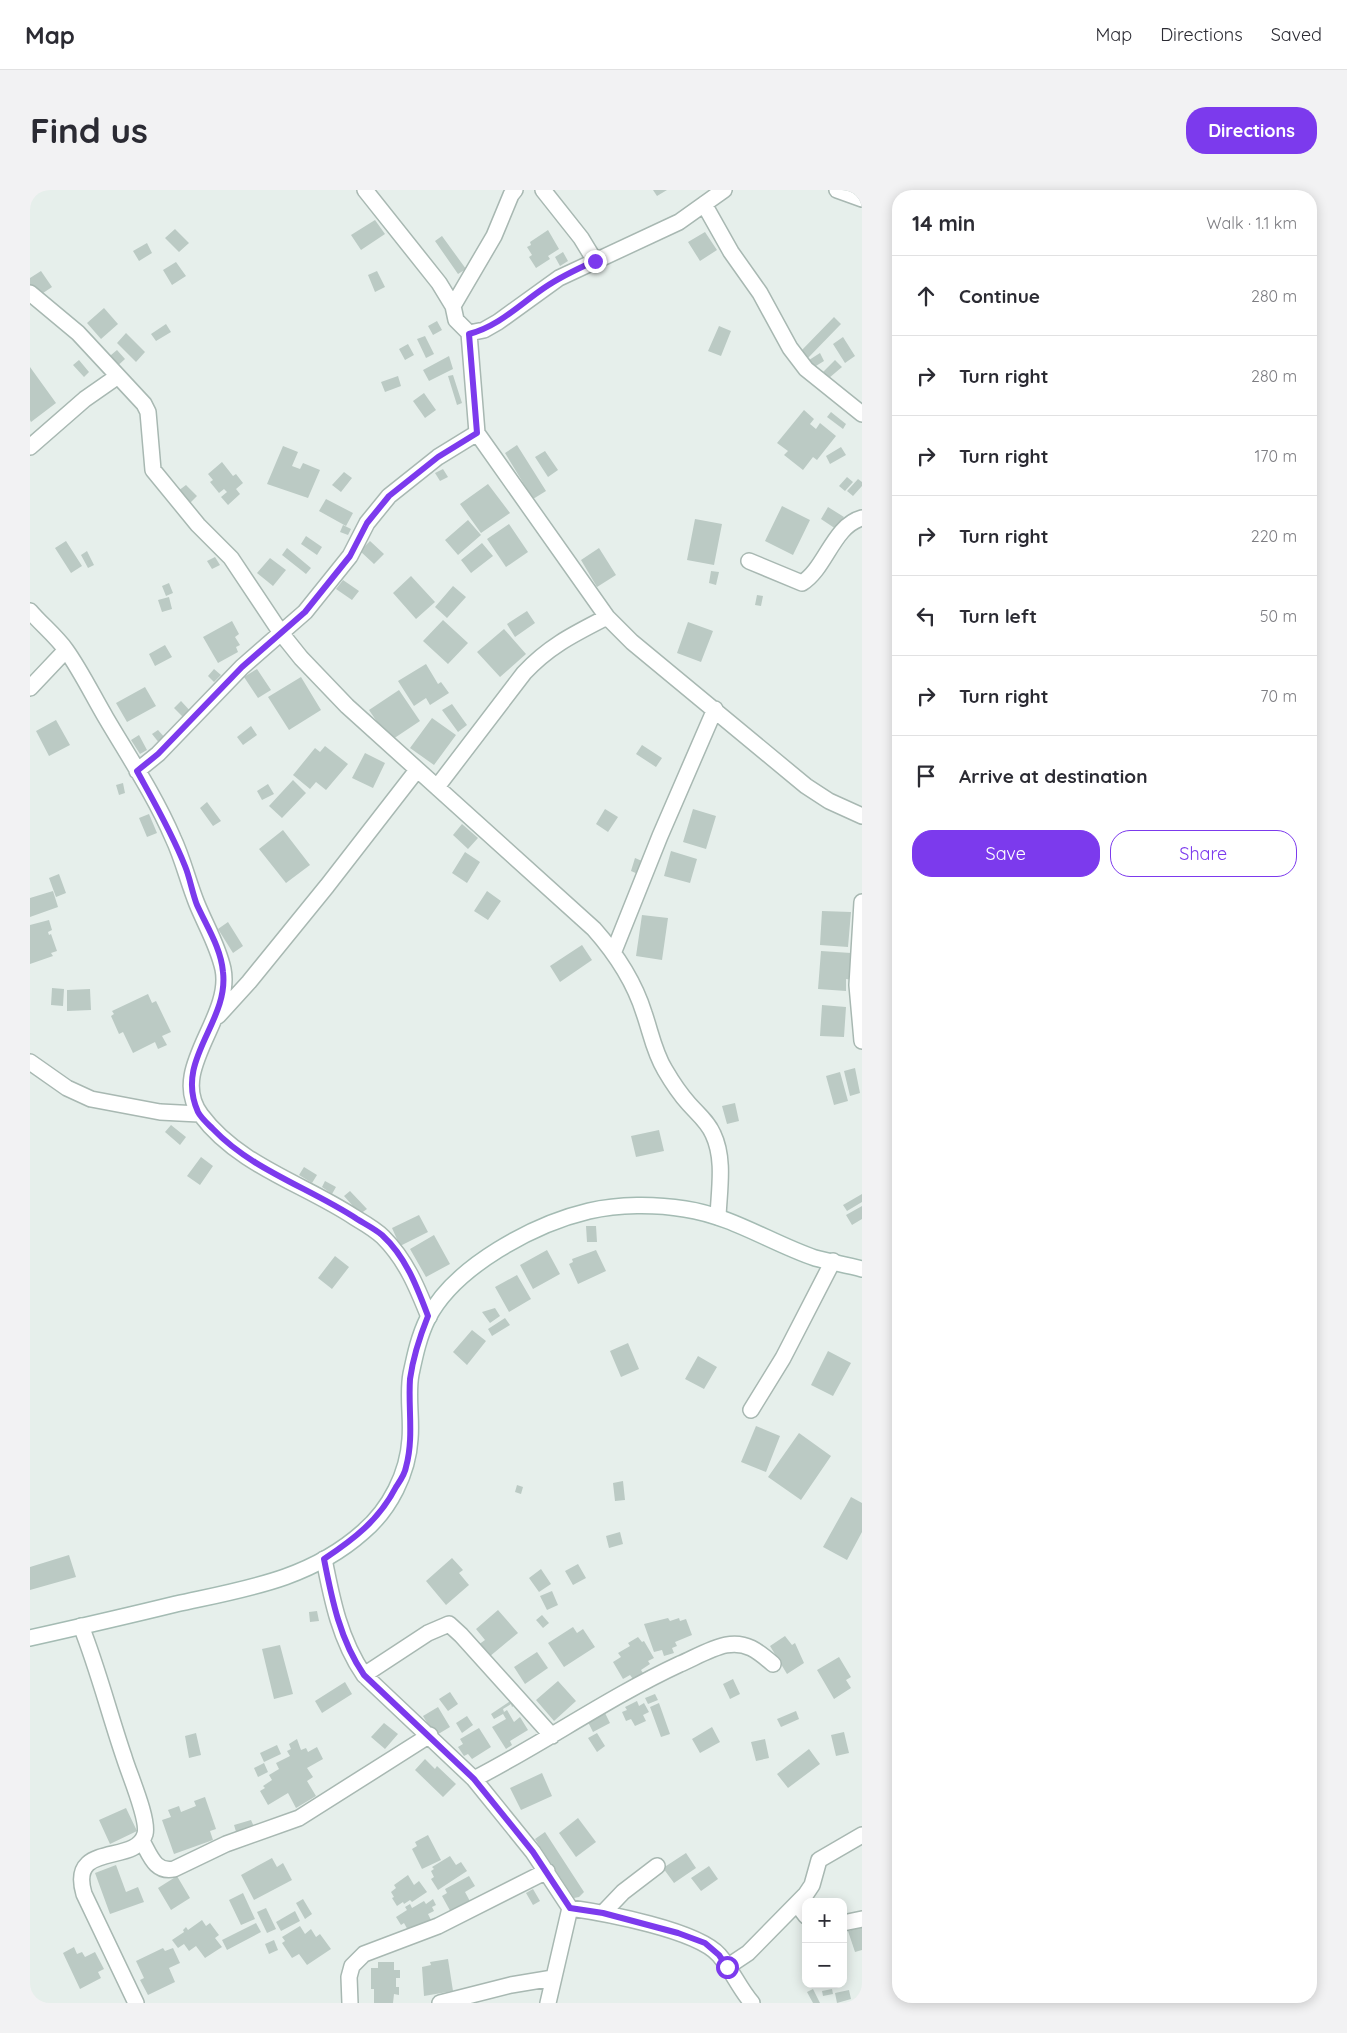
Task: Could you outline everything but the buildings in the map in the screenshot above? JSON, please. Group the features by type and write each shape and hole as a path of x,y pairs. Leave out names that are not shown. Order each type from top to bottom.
{"street":[{"path":"365,190 439,283 453,306 456,320 469,334 477,433 607,617 632,642 806,786 829,801 862,816"},
{"path":"453,306 494,236 511,195 516,190"},
{"path":"543,190 581,238 595,261"},
{"path":"469,334 484,330 498,322 544,288 595,261 636,244 679,222 724,190"},
{"path":"837,190 862,199"},
{"path":"704,204 731,252 760,293 790,348 806,369 862,414"},
{"path":"30,293 78,333 144,404 148,412 153,470 198,525 231,558 281,633 328,687 417,770 594,929 614,951 634,987 645,1015 656,1053 665,1070 675,1087 704,1119 714,1134 720,1159 718,1217"},
{"path":"30,447 86,399 118,376"},
{"path":"137,771 178,733 210,697 305,612 324,591 350,556 367,523 389,496 438,457 477,433"},
{"path":"748,561 802,583 811,577 845,528 854,520 862,518"},
{"path":"30,611 66,650 137,771 172,835 186,868 197,904 215,943 224,971 223,993 215,1019 203,1040 192,1071 193,1098 199,1114 220,1136 244,1155 341,1209 382,1235 398,1253 411,1273 428,1316"},
{"path":"437,787 524,673 540,656 558,642 607,617"},
{"path":"30,688 66,650"},
{"path":"614,951 660,836 715,709"},
{"path":"215,1019 249,982 356,850 417,770"},
{"path":"862,902 860,984 862,1041"},
{"path":"30,1062 67,1088 91,1099 160,1112 199,1114"},
{"path":"30,1638 269,1583 308,1570 364,1532 392,1496 406,1468 410,1438 410,1379 418,1342 428,1316 450,1288 476,1266 510,1242 549,1224 591,1210 646,1206 685,1209 718,1217 816,1258 862,1269"},
{"path":"751,1410 783,1358 833,1261"},
{"path":"324,1559 332,1602 343,1638 354,1661 364,1675 430,1735 474,1779 547,1871 570,1908 548,2003"},
{"path":"364,1675 428,1633 449,1624 552,1736"},
{"path":"80,1626 95,1662 145,1825 145,1834 142,1841 127,1849 89,1863 81,1871 80,1880 101,1931 136,2003"},
{"path":"474,1779 657,1675 725,1645 739,1644 754,1648 773,1664"},
{"path":"142,1841 160,1869 166,1871 174,1869 226,1844 298,1818 430,1735"},
{"path":"727,1967 748,1953 797,1904 812,1885 819,1860 862,1835"},
{"path":"603,1913 623,1892 657,1866"},
{"path":"350,2003 349,1977 352,1966 357,1959 438,1926 547,1871"},
{"path":"797,1904 802,1911"},
{"path":"570,1908 603,1913 678,1933 705,1943 719,1955 742,1992 752,2003"},
{"path":"847,1922 862,1919"},
{"path":"440,2003 511,1984 554,1978"}],"route":[{"path":"595,261 559,278 498,322 484,330 469,334 477,433 438,457 389,496 367,523 350,556 324,591 305,612 210,697 158,754 137,771 172,835 186,868 197,904 215,943 224,971 223,993 215,1019 203,1040 192,1071 193,1098 199,1114 220,1136 244,1155 341,1209 382,1235 398,1253 411,1273 428,1316 418,1342 410,1379 410,1438 406,1468 392,1496 375,1520 364,1532 324,1559 332,1602 343,1638 354,1661 364,1675 430,1735 474,1779 533,1852 570,1908 603,1913 678,1933 705,1943 719,1955 727,1967"}]}
